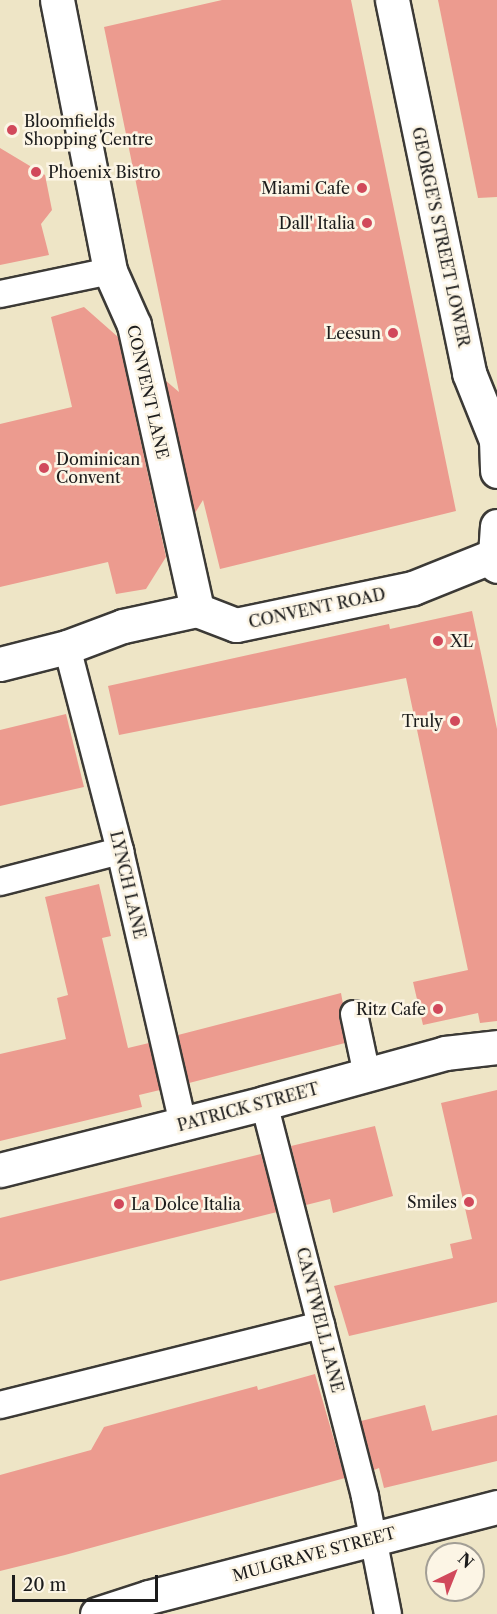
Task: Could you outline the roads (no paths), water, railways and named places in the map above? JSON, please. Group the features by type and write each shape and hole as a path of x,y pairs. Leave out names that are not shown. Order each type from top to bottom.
{"street":[{"name":"CONVENT LANE","path":"57,0 110,271 134,325 197,610"},
{"name":"GEORGE'S STREET LOWER","path":"392,0 469,373 497,450"},
{"name":"CONVENT ROAD","path":"197,610 236,625 413,588 496,549"},
{"path":"0,664 67,647 123,626 197,610"},
{"name":"PATRICK STREET","path":"0,1170 264,1103 445,1053 497,1047"},
{"name":"MULGRAVE STREET","path":"97,1614 373,1538 497,1507"}],"lane":[{"path":"0,294 110,271"},
{"name":"LYNCH LANE","path":"67,647 120,851 183,1124"},
{"path":"0,882 120,851"},
{"path":"354,1014 367,1075"},
{"name":"CANTWELL LANE","path":"264,1103 365,1497 388,1614"},
{"path":"0,1405 321,1325"}],"place":[{"name":"Bloomfields Shopping Centre","path":"12,130"},
{"name":"Phoenix Bistro","path":"36,172"},
{"name":"Miami Cafe","path":"362,188"},
{"name":"Dall' Italia","path":"367,223"},
{"name":"Leesun","path":"393,333"},
{"name":"Dominican Convent","path":"44,468"},
{"name":"XL","path":"438,641"},
{"name":"Truly","path":"455,721"},
{"name":"Ritz Cafe","path":"438,1009"},
{"name":"Smiles","path":"469,1202"},
{"name":"La Dolce Italia","path":"119,1204"}]}
